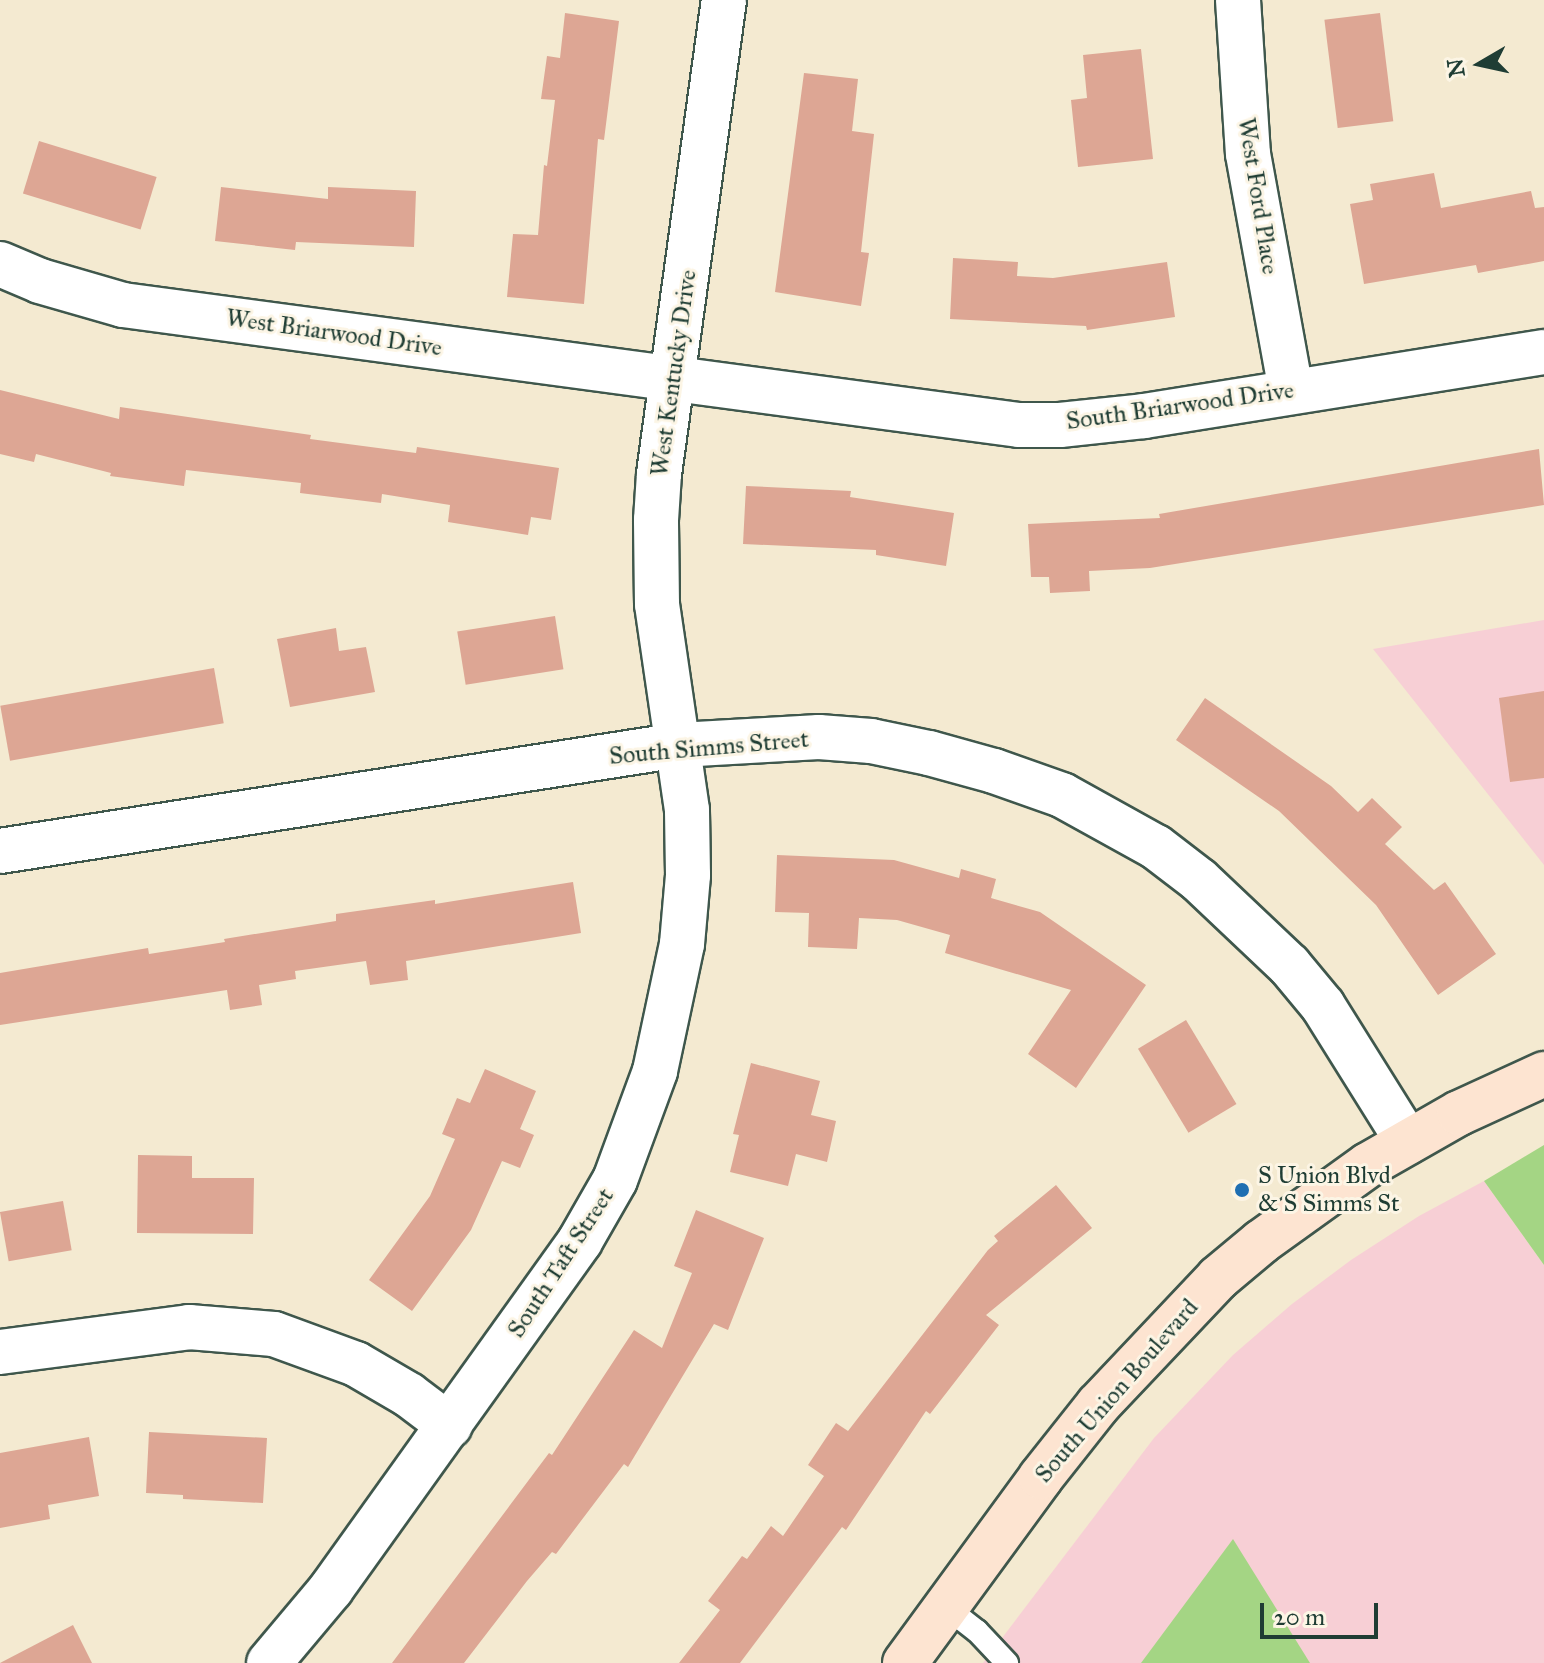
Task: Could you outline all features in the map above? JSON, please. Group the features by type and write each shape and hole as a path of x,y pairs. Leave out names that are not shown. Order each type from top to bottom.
{"main road":[{"name":"South Union Boulevard","path":"905,1663 1098,1405 1179,1315 1261,1242 1368,1165 1459,1113 1544,1074"}],"street":[{"name":"West Kentucky Drive","path":"679,745 661,633 654,561 659,474 724,0"},
{"name":"West Ford Place","path":"1238,0 1248,154 1291,390"},
{"name":"West Briarwood Drive","path":"0,264 40,281 123,305 673,377"},
{"name":"South Briarwood Drive","path":"673,377 1019,425 1101,421 1544,352"},
{"name":"South Simms Street","path":"0,851 679,745 819,737 871,741 994,771 1062,795 1156,847 1199,880 1289,965 1323,1006 1408,1142"},
{"name":"South Taft Street","path":"269,1663 331,1589 450,1426 580,1241 615,1180 650,1086 670,1013 685,916 687,810 679,745"},
{"path":"0,1352 189,1327 274,1334 356,1364 409,1395 450,1426"}],"lane":[{"path":"946,1607 977,1631 1007,1663"}],"shaded area":[{"path":"1544,620 1544,865 1373,649"},
{"path":"1484,1181 1544,1265 1544,1663 983,1663 1154,1438 1233,1355 1292,1304 1351,1260 1419,1216"}],"green space":[{"path":"1544,1145 1544,1265 1484,1181"},
{"path":"1233,1539 1310,1663 1141,1663"}],"building":[{"path":"565,13 619,21 604,140 598,139 584,304 507,297 513,234 538,235 544,165 547,166 555,100 541,99 547,56 560,58"},
{"path":"1380,13 1393,121 1338,128 1324,20"},
{"path":"1141,49 1153,159 1078,167 1071,100 1087,98 1083,55"},
{"path":"804,73 858,79 852,131 874,134 861,252 869,253 861,306 775,292"},
{"path":"39,141 157,177 141,230 23,194"},
{"path":"1434,173 1441,208 1531,191 1535,208 1544,207 1544,261 1478,273 1476,265 1364,284 1350,204 1373,200 1370,184"},
{"path":"221,187 328,199 328,187 416,191 414,247 296,242 295,250 215,241"},
{"path":"953,258 1018,262 1017,276 1053,278 1167,262 1175,317 1087,330 1086,326 950,319"},
{"path":"0,390 119,419 120,407 311,435 310,439 416,453 417,447 559,468 551,520 531,517 528,535 448,522 450,505 382,494 381,503 300,493 301,483 186,470 184,486 110,476 111,473 36,454 34,462 0,454"},
{"path":"1539,449 1544,505 1150,568 1089,571 1090,591 1050,593 1049,577 1031,577 1028,524 1160,518 1159,514"},
{"path":"746,486 851,491 850,497 954,513 946,566 876,555 876,550 743,544"},
{"path":"555,616 563,669 466,685 457,631"},
{"path":"336,628 339,651 366,647 375,692 290,707 277,639"},
{"path":"214,668 224,723 10,761 0,706"},
{"path":"1544,691 1544,778 1510,782 1499,698"},
{"path":"1205,698 1331,786 1358,812 1372,798 1402,827 1385,844 1434,890 1445,882 1496,954 1438,995 1376,905 1279,811 1176,740"},
{"path":"777,855 894,860 959,878 961,869 996,879 991,898 1040,912 1146,985 1076,1088 1028,1054 1071,990 945,953 950,935 897,920 859,918 857,949 808,947 809,913 775,912"},
{"path":"573,882 581,933 406,961 408,980 370,985 366,961 295,971 296,979 259,985 262,1005 230,1010 227,990 0,1025 0,973 148,948 149,954 225,942 224,939 336,921 336,914 435,900 435,904"},
{"path":"1186,1020 1236,1104 1188,1133 1138,1049"},
{"path":"751,1063 820,1081 811,1115 836,1121 827,1162 796,1154 788,1186 730,1172 739,1135 733,1134"},
{"path":"485,1069 536,1091 520,1129 534,1135 520,1168 502,1161 471,1230 412,1311 369,1280 430,1196 455,1139 442,1134 457,1098 470,1103"},
{"path":"138,1155 192,1156 192,1178 254,1178 253,1234 137,1233"},
{"path":"1056,1185 1092,1228 986,1315 999,1325 930,1414 926,1411 846,1530 842,1527 740,1663 679,1663 720,1610 708,1601 742,1556 747,1559 771,1526 783,1536 824,1476 808,1465 836,1423 848,1431 998,1241 994,1236"},
{"path":"63,1201 72,1250 9,1261 0,1212"},
{"path":"696,1210 764,1238 728,1330 714,1324 628,1467 624,1464 556,1554 552,1552 527,1581 464,1663 392,1663 549,1453 552,1455 634,1330 662,1348 692,1273 674,1266"},
{"path":"149,1432 267,1438 263,1503 183,1499 183,1495 146,1493"},
{"path":"89,1437 99,1496 48,1505 50,1519 0,1528 0,1453"},
{"path":"73,1625 92,1663 0,1663"}],"place":[{"name":"S Union Blvd & S Simms St","path":"1242,1190"}]}
